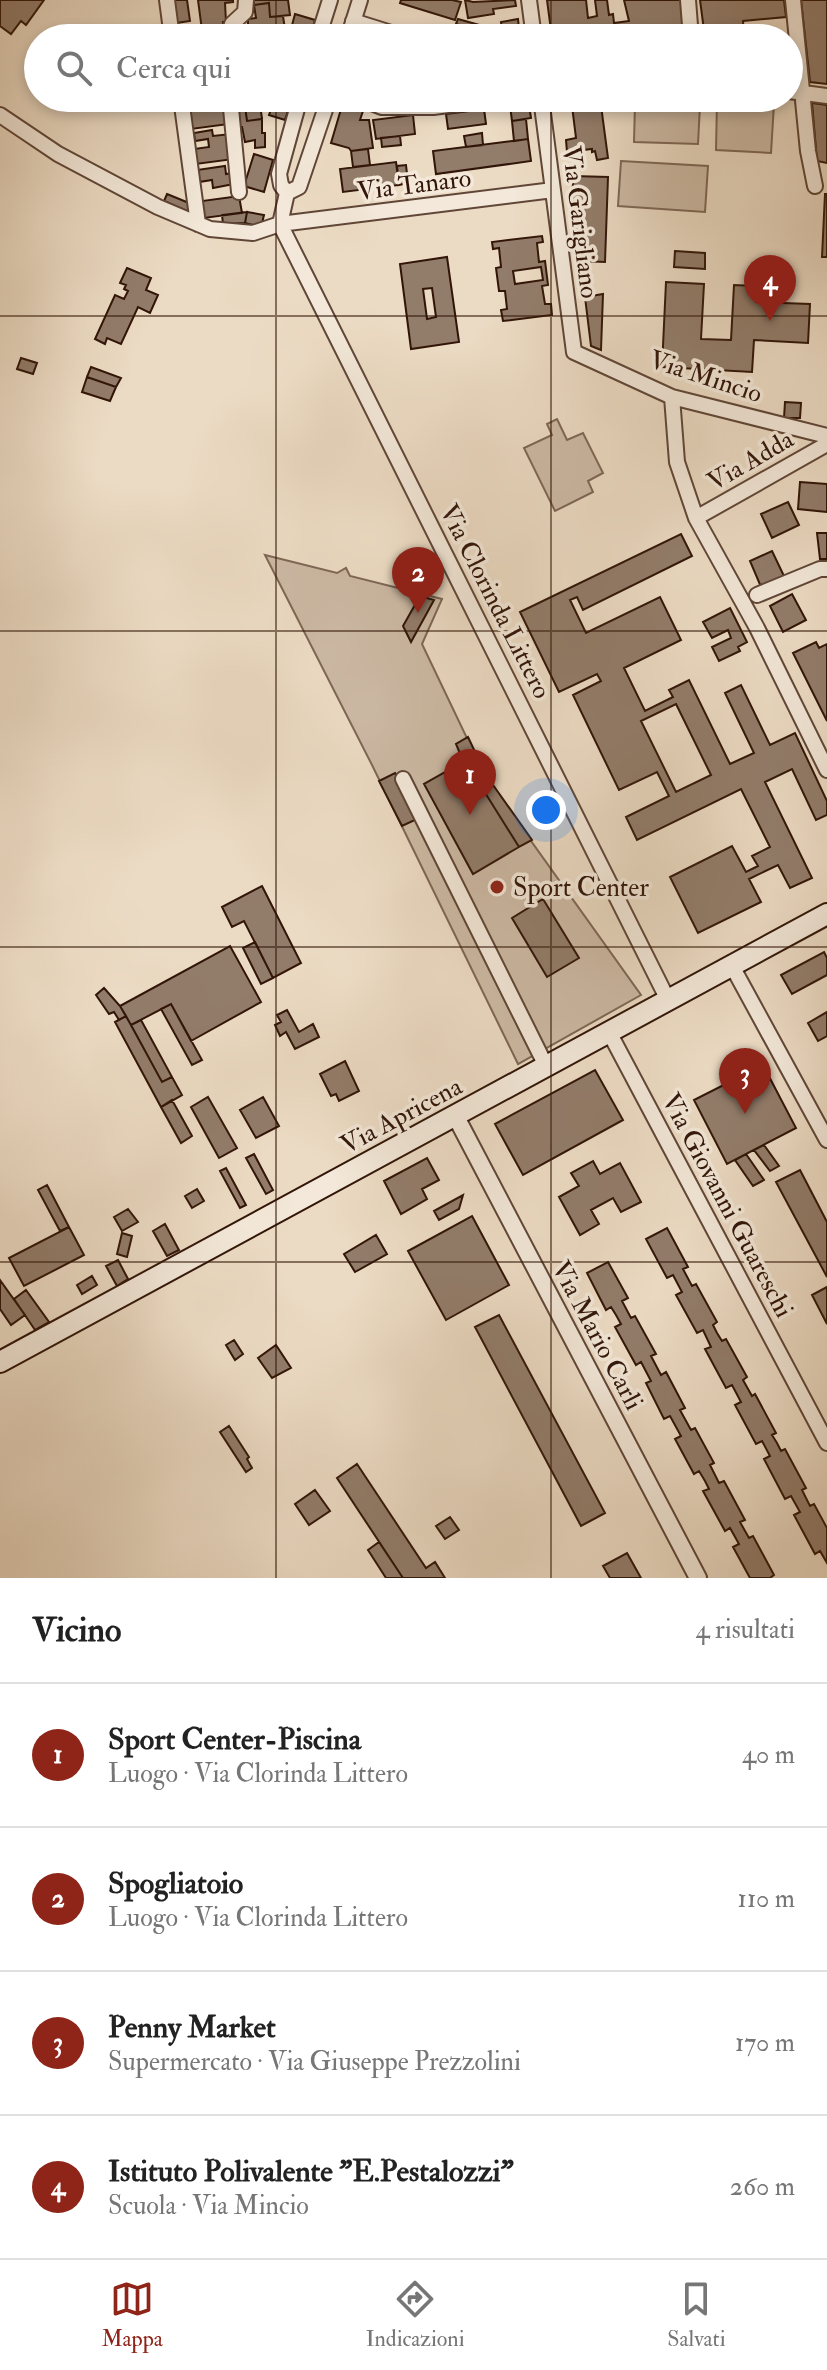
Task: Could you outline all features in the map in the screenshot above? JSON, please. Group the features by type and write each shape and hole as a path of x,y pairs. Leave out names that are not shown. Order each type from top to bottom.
{"main road":[{"name":"Via Apricena","path":"0,1362 827,914"}],"street":[{"path":"167,0 170,24"},
{"path":"232,24 245,12 246,0"},
{"path":"322,24 330,0"},
{"path":"352,24 360,0"},
{"path":"529,0 532,24"},
{"path":"688,0 690,24"},
{"path":"793,0 794,24"},
{"path":"353,21 363,24"},
{"path":"803,93 827,96"},
{"path":"183,112 198,224"},
{"path":"231,112 239,192"},
{"path":"280,224 287,193 281,185 279,174 296,112"},
{"path":"287,193 299,187 324,112"},
{"name":"Via Garigliano","path":"543,112 574,352"},
{"path":"800,112 815,186"},
{"name":"Via Tanaro","path":"0,115 58,154 158,207 210,229 253,233 280,224 553,190"},
{"name":"Via Clorinda Littero","path":"280,224 668,1000"},
{"name":"Via Mincio","path":"574,352 672,397 827,436"},
{"path":"672,397 677,462 696,518 757,628 827,770"},
{"name":"Via Adda","path":"696,518 827,444"},
{"path":"757,595 820,569 827,569"},
{"path":"403,779 546,1066"},
{"path":"732,966 827,1140"},
{"name":"Via Giovanni Guareschi","path":"609,1032 827,1443"},
{"name":"Via Mario Carli","path":"455,1115 698,1578"}],"shaded area":[{"path":"635,112 700,112 698,144 634,142"},
{"path":"717,112 774,112 771,153 716,150"},
{"path":"621,161 708,166 705,212 618,206"},
{"path":"557,419 567,440 583,433 603,473 588,481 593,492 555,511 524,448 552,435 547,424"},
{"name":"Sport Center","path":"265,555 337,573 346,568 350,576 442,599 422,644 486,778 641,995 518,1064"}],"building":[{"path":"0,0 44,0 27,24 21,21 11,34 0,26"},
{"path":"173,0 187,0 190,21 176,23"},
{"path":"198,0 233,0 225,3 226,22 201,24"},
{"path":"254,0 288,0 290,15 270,17 269,3 254,5"},
{"path":"401,0 461,2 455,20 400,3"},
{"path":"465,0 515,0 516,6 493,9 494,14 468,18"},
{"path":"547,0 586,0 588,18 597,16 595,0 607,0 609,15 613,14 614,23 629,21 624,0 682,0 685,24 550,24"},
{"path":"700,0 784,0 786,17 743,21 743,24 703,24"},
{"path":"801,0 827,0 827,84 810,82"},
{"path":"269,3 270,17 283,16 284,24 248,24 248,19 256,18 254,5"},
{"path":"295,14 315,20 314,24 292,24"},
{"path":"458,19 476,24 456,24"},
{"path":"518,19 519,24 501,24"},
{"path":"812,103 827,105 827,163 817,161"},
{"path":"189,112 227,112 229,124 191,129"},
{"path":"237,112 246,112 247,121 262,119 265,147 255,148 255,140 245,142 242,127 239,127"},
{"path":"246,112 261,112 262,119 247,121"},
{"path":"270,112 288,112 285,120 269,115"},
{"path":"340,112 363,112 360,120 369,120 373,148 351,151 331,143"},
{"path":"484,112 486,124 448,129 446,114"},
{"path":"511,112 530,112 531,118 512,121"},
{"path":"573,112 602,112 608,158 597,160 592,149 567,152 566,140 576,138"},
{"path":"413,115 415,134 376,139 373,120"},
{"path":"526,119 528,139 514,141 512,121"},
{"path":"212,130 213,136 231,134 234,159 196,164 194,149 209,147 208,139 195,141 194,133"},
{"path":"482,133 483,145 466,147 464,136"},
{"path":"400,136 401,145 382,147 381,138"},
{"path":"528,139 531,161 436,174 433,151"},
{"path":"368,149 370,165 353,167 351,151"},
{"path":"254,154 273,160 264,192 244,186"},
{"path":"396,162 399,185 343,192 340,169"},
{"path":"406,165 408,183 399,185 397,166"},
{"path":"225,166 226,174 233,173 234,184 213,188 212,180 199,182 197,170"},
{"path":"573,176 608,177 605,262 581,261 575,211 572,211"},
{"path":"167,194 189,203 189,212 164,201"},
{"path":"825,194 827,257 822,257"},
{"path":"239,196 242,213 204,218 202,201"},
{"path":"247,212 264,215 261,227 245,223"},
{"path":"247,212 245,223 223,224 222,215"},
{"path":"542,236 543,242 537,243 539,262 545,261 548,285 542,286 545,304 551,304 552,315 503,321 501,310 507,309 505,291 499,291 496,268 501,267 499,248 493,249 492,242","holes":["541,267 543,280 515,284 513,271"]},
{"path":"675,251 705,253 705,269 674,267"},
{"path":"447,257 459,342 411,349 400,264","holes":["432,288 436,317 427,319 423,289"]},
{"path":"127,268 151,278 146,290 158,295 150,313 138,307 121,344 107,338 105,344 95,339 115,295 124,299 128,291 124,289 126,285 120,283"},
{"path":"666,282 704,284 701,339 731,340 734,285 756,286 756,302 810,304 808,343 754,340 752,372 662,367"},
{"path":"603,294 601,350 591,346 585,297"},
{"path":"21,358 37,363 33,374 17,369"},
{"path":"91,367 121,378 116,387 87,377"},
{"path":"87,377 116,387 110,401 82,392"},
{"path":"785,402 801,403 800,418 784,418"},
{"path":"800,482 827,484 827,512 798,509"},
{"path":"788,502 799,525 772,538 761,514"},
{"path":"817,533 827,533 827,559 820,559"},
{"path":"681,534 692,556 583,610 577,597 570,600 586,633 660,597 681,640 624,668 645,711 673,697 669,690 689,680 730,764 754,753 725,693 741,685 770,745 795,733 827,801 827,815 816,820 792,769 765,782 812,878 790,888 778,865 749,879 761,902 698,933 670,877 732,846 746,872 758,866 752,856 770,847 741,789 637,840 626,817 669,796 657,772 619,790 573,695 601,681 597,674 559,692 520,612","holes":["676,704 711,775 676,792 641,721"]},
{"path":"772,551 784,576 761,587 750,561"},
{"path":"792,594 806,620 783,632 770,606"},
{"path":"420,596 434,600 411,642 403,626"},
{"path":"730,608 747,642 738,647 740,651 719,661 712,647 731,638 728,630 712,638 703,622"},
{"path":"816,642 819,648 827,644 827,721 793,653"},
{"path":"468,737 486,775 479,783 519,847 473,874 424,784 461,763 456,744"},
{"path":"395,773 417,819 402,826 379,781"},
{"path":"486,775 532,840 519,847 479,783"},
{"path":"262,886 301,963 273,978 244,921 232,927 222,907"},
{"path":"543,899 579,958 547,977 512,918"},
{"path":"255,942 273,978 261,984 243,948"},
{"path":"230,946 261,1002 191,1041 171,1004 131,1025 120,1006"},
{"path":"824,952 827,975 792,994 781,975"},
{"path":"104,988 126,1016 119,1020 114,1012 109,1014 96,995"},
{"path":"171,1004 202,1060 192,1065 161,1009"},
{"path":"287,1010 299,1032 313,1024 319,1037 295,1049 286,1032 280,1036 275,1025 281,1022 277,1015"},
{"path":"827,1012 827,1036 818,1041 808,1023"},
{"path":"126,1016 162,1082 172,1077 182,1095 161,1107 115,1022"},
{"path":"141,1020 172,1077 162,1082 131,1025"},
{"path":"345,1061 359,1091 339,1101 336,1094 331,1096 320,1074"},
{"path":"763,1065 796,1128 727,1164 694,1100"},
{"path":"595,1070 623,1120 523,1175 495,1124"},
{"path":"208,1097 237,1148 219,1158 191,1107"},
{"path":"263,1097 279,1126 256,1138 240,1110"},
{"path":"172,1100 192,1136 181,1143 161,1107"},
{"path":"764,1145 779,1166 770,1171 754,1150"},
{"path":"254,1154 273,1190 266,1194 246,1158"},
{"path":"746,1154 764,1180 753,1186 735,1160"},
{"path":"427,1158 439,1180 422,1189 427,1199 401,1214 384,1181"},
{"path":"593,1161 600,1174 620,1163 641,1202 621,1212 613,1198 591,1210 599,1224 580,1235 559,1197 579,1186 571,1173"},
{"path":"226,1168 246,1205 240,1208 220,1171"},
{"path":"800,1170 827,1222 827,1277 776,1182"},
{"path":"47,1185 69,1227 60,1231 38,1190"},
{"path":"197,1189 204,1201 192,1208 185,1196"},
{"path":"463,1195 459,1209 439,1220 434,1211"},
{"path":"128,1209 138,1222 122,1231 114,1217"},
{"path":"472,1216 509,1285 446,1320 408,1251"},
{"path":"165,1224 179,1250 167,1256 153,1231"},
{"path":"69,1227 84,1255 24,1286 9,1258"},
{"path":"667,1228 688,1267 683,1269 692,1286 696,1284 717,1322 713,1325 717,1333 722,1341 726,1339 747,1377 743,1380 752,1396 755,1394 776,1433 772,1435 781,1451 785,1449 806,1488 802,1490 810,1506 814,1504 827,1528 827,1563 820,1551 815,1554 794,1515 800,1512 791,1496 785,1499 764,1459 770,1456 762,1441 756,1444 735,1405 741,1402 732,1385 726,1388 705,1349 711,1347 703,1330 697,1333 676,1295 682,1292 673,1275 667,1278 646,1239"},
{"path":"122,1233 132,1236 127,1257 117,1254"},
{"path":"376,1235 387,1254 355,1272 344,1254"},
{"path":"118,1260 128,1279 117,1286 106,1266"},
{"path":"608,1262 628,1298 622,1301 631,1318 635,1316 656,1354 651,1356 661,1375 666,1372 685,1408 680,1410 691,1430 695,1428 714,1463 710,1465 719,1483 724,1481 745,1520 740,1522 749,1538 753,1536 774,1575 770,1578 750,1578 733,1547 739,1544 730,1528 725,1531 703,1491 709,1489 705,1481 699,1471 694,1474 675,1439 681,1436 670,1416 664,1419 646,1383 651,1381 641,1362 636,1365 615,1327 621,1324 611,1307 606,1310 587,1273"},
{"path":"92,1276 97,1285 82,1294 77,1285"},
{"path":"0,1280 25,1315 11,1325 0,1309"},
{"path":"827,1287 827,1324 812,1295"},
{"path":"26,1290 49,1322 35,1330 14,1299"},
{"path":"499,1315 605,1513 581,1526 475,1327"},
{"path":"234,1340 243,1354 235,1360 226,1345"},
{"path":"276,1345 291,1368 272,1378 258,1358"},
{"path":"229,1426 249,1457 247,1459 252,1468 246,1472 220,1432"},
{"path":"357,1464 426,1568 435,1562 445,1578 403,1578 337,1478"},
{"path":"315,1490 330,1511 309,1525 295,1504"},
{"path":"450,1517 459,1530 445,1539 436,1526"},
{"path":"379,1542 403,1578 386,1578 368,1550"},
{"path":"627,1553 641,1578 610,1578 603,1566"}],"place":[{"name":"Istituto Polivalente \"E.Pestalozzi\"","path":"770,321"},
{"name":"Spogliatoio","path":"418,613"},
{"name":"Sport Center-Piscina","path":"470,815"},
{"name":"Sport Center","path":"497,887"},
{"name":"Penny Market","path":"745,1114"}]}
